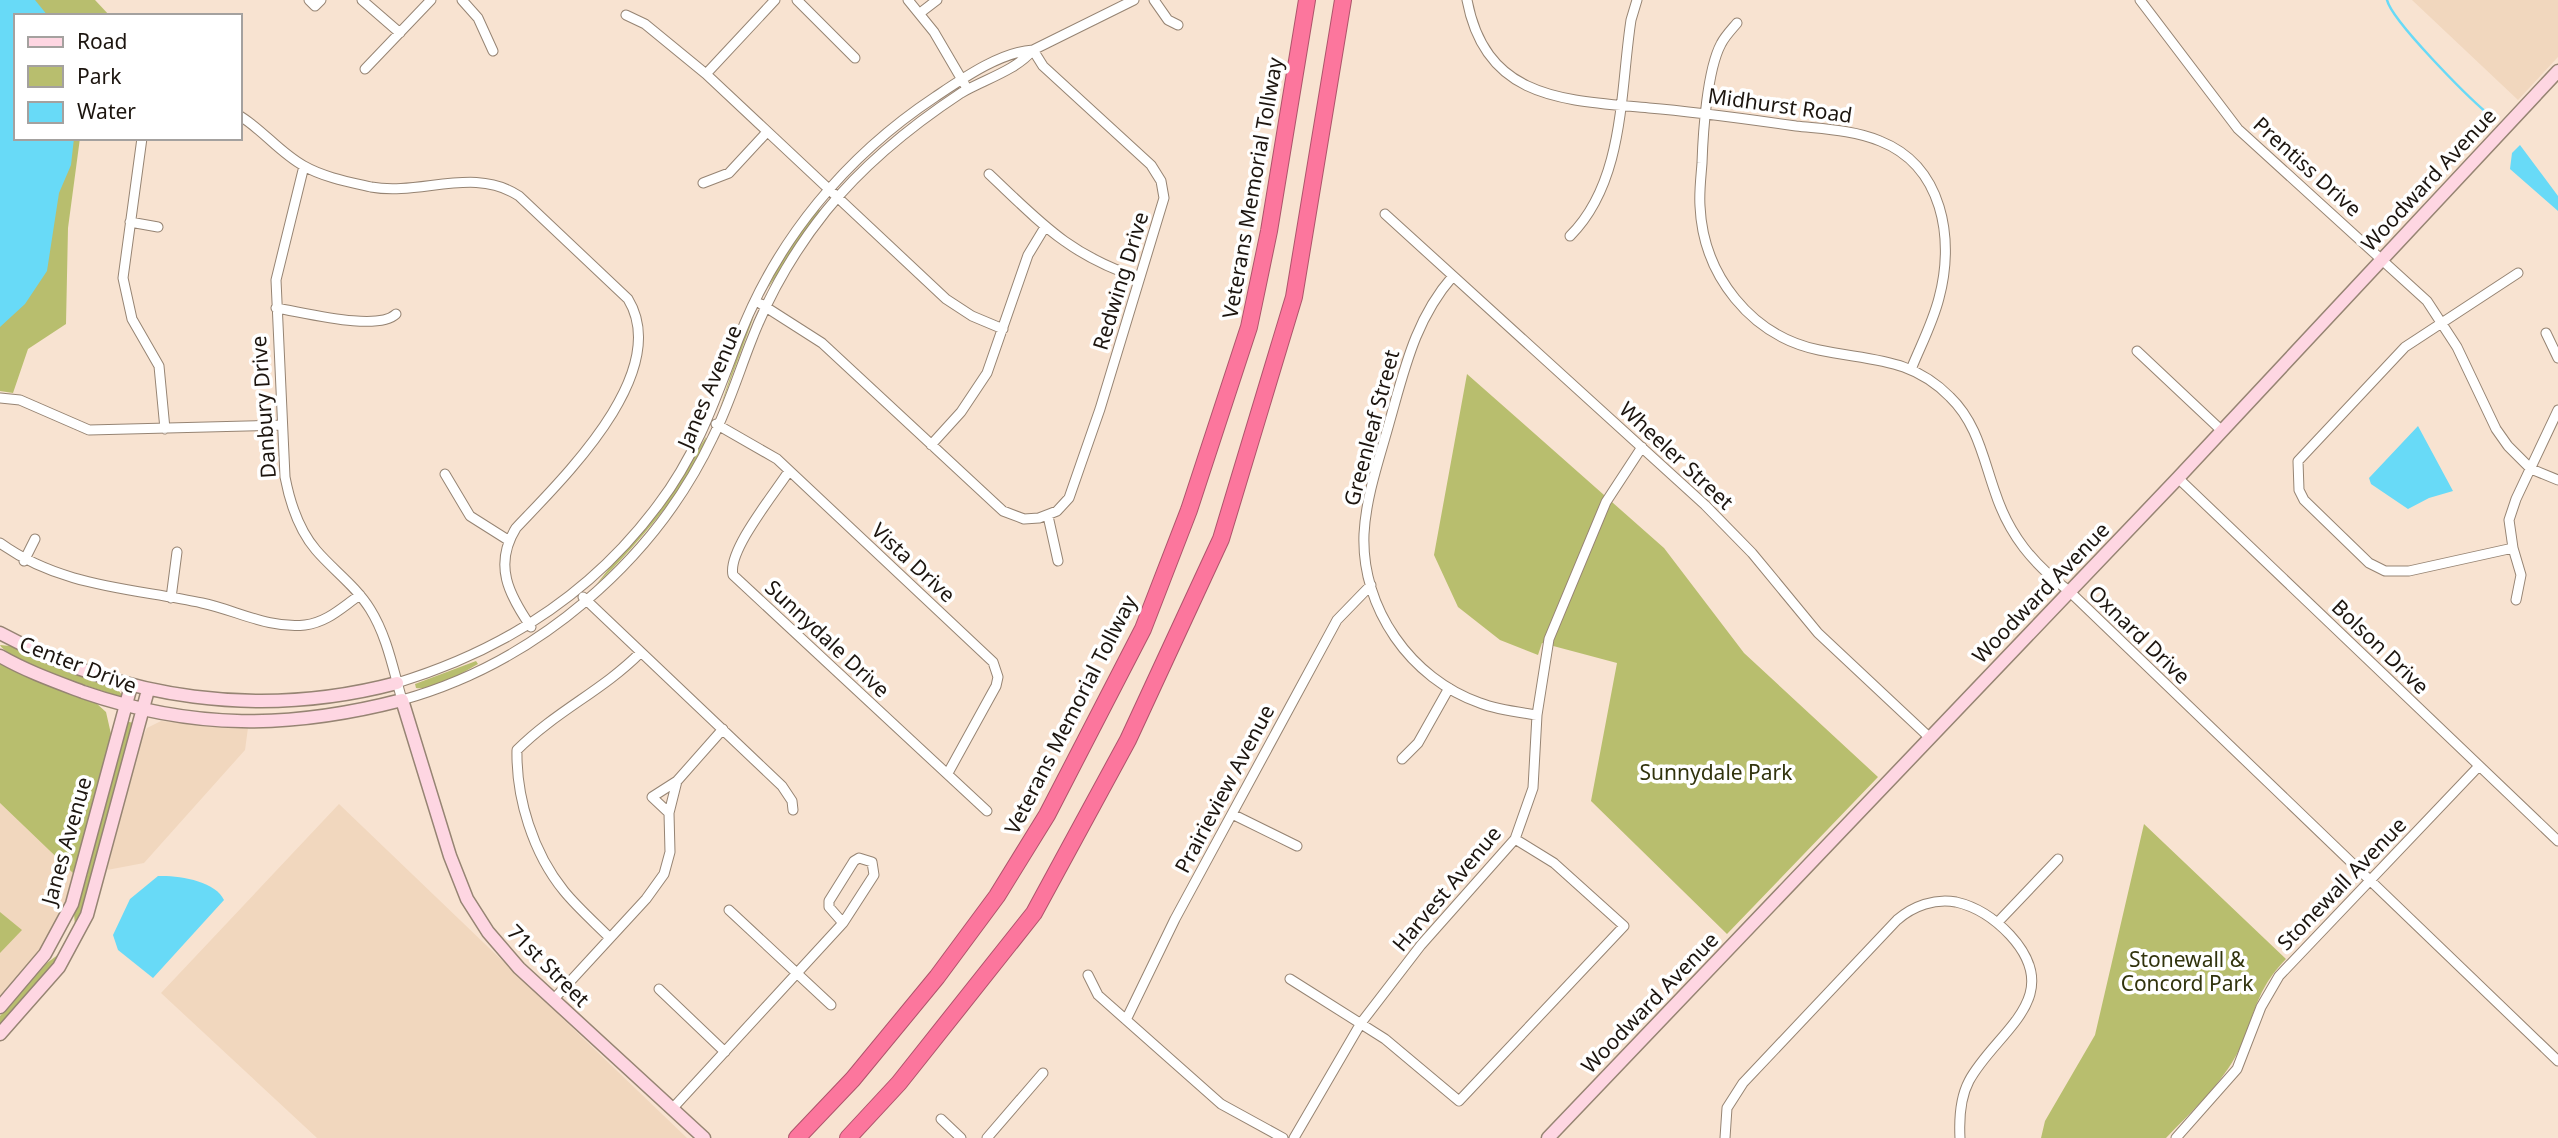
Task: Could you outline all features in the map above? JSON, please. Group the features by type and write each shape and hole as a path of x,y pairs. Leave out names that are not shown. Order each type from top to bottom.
{"highway":[{"name":"Veterans Memorial Tollway","path":"797,1138 853,1079 937,976 996,896 1047,815 1143,629 1188,510 1249,327 1269,231 1307,0"},
{"path":"848,1138 899,1083 1034,913 1128,740 1221,539 1294,297 1343,0"}],"street":[{"path":"309,0 315,6 321,0"},
{"path":"362,0 400,33"},
{"path":"365,69 430,0"},
{"path":"462,0 478,18 493,51"},
{"path":"706,74 775,0"},
{"path":"797,0 855,58"},
{"path":"908,0 920,13 968,89"},
{"path":"920,13 937,0"},
{"name":"Janes Avenue","path":"0,1007 46,954 72,904 131,686 217,701 284,702 335,697 397,683 469,658 529,625 577,590 617,555 653,512 686,463 708,420 756,302 791,237 829,189 897,124 962,80 1020,51 1033,50 1134,0"},
{"path":"1154,0 1168,20 1178,25"},
{"name":"Midhurst Road","path":"1467,0 1481,41 1494,59 1519,82 1566,100 1704,113 1863,136 1890,145 1920,170 1939,203 1947,244 1939,299 1912,367"},
{"path":"1570,236 1592,204 1607,171 1621,105 1628,40 1637,0"},
{"name":"Prentiss Drive","path":"2140,0 2238,130 2272,164 2383,258 2427,301 2441,320 2496,429 2530,469 2558,480"},
{"path":"626,15 645,23 706,74 946,299 972,316 1003,329"},
{"name":"Oxnard Drive","path":"1737,23 1720,45 1704,113 1700,207 1713,259 1739,305 1759,325 1793,343 1912,367 1938,386 1960,408 1974,429 2010,528 2040,570 2069,591 2558,1061"},
{"name":"Janes Avenue","path":"143,710 203,720 277,722 345,714 402,700 472,674 537,636 586,600 631,556 673,504 719,425 766,306 798,249 838,197 899,137 968,89 1025,60 1033,50"},
{"name":"Redwing Drive","path":"1033,50 1043,66 1151,165 1158,175 1164,198 1069,498 1048,516"},
{"name":"Woodward Avenue","path":"1548,1138 2178,478 2556,77"},
{"path":"242,118 304,166 361,184 398,191 477,180 505,187 520,197 628,299 636,313 639,338 637,349 612,412 583,457 516,528 508,540 505,580 510,596 537,636"},
{"path":"703,183 729,173 767,132"},
{"path":"142,140 123,278 132,319 159,366 165,429"},
{"name":"Danbury Drive","path":"304,166 277,270 280,425 285,477 299,524 315,549 360,596 377,622 402,700"},
{"path":"989,174 1045,227 1089,259 1139,278"},
{"name":"Wheeler Street","path":"1385,214 1729,528 1818,633 1930,738"},
{"path":"130,222 158,227"},
{"path":"931,444 981,385 993,360 1028,255 1045,227"},
{"path":"2513,548 2409,571 2377,569 2304,500 2299,490 2298,461 2404,346 2518,273"},
{"name":"Greenleaf Street","path":"1453,275 1435,296 1415,336 1372,486 1364,535 1371,585 1387,624 1402,648 1421,669 1480,704 1537,715"},
{"path":"756,302 822,342 1003,511 1024,519 1048,516 1058,561"},
{"path":"276,308 373,323 390,320 396,314"},
{"path":"2546,333 2558,358"},
{"path":"2137,351 2221,430"},
{"path":"0,398 20,400 89,430 280,425"},
{"path":"2516,600 2521,575 2509,520 2558,410"},
{"name":"Vista Drive","path":"708,420 766,452 789,471 993,662 998,677 996,686 948,774"},
{"name":"Harvest Avenue","path":"1294,1138 1361,1023 1421,945 1515,839 1533,788 1537,715 1544,662 1559,612 1606,502 1642,447"},
{"name":"Sunnydale Drive","path":"789,471 738,549 731,567 733,575 987,811"},
{"path":"445,474 470,516 508,540"},
{"name":"Bolson Drive","path":"2178,478 2558,841"},
{"path":"24,561 35,539"},
{"path":"0,543 24,561 76,581 204,603 272,624 304,625 328,618 360,596"},
{"path":"171,597 177,552"},
{"name":"Prairieview Avenue","path":"1126,1020 1232,814 1337,620 1371,585"},
{"path":"577,590 783,788 792,801 793,810"},
{"name":"Center Drive","path":"0,633 50,658 131,686"},
{"path":"609,937 563,890 542,854 523,803 512,749 551,718 608,683 640,653"},
{"name":"Center Drive","path":"0,656 31,673 143,710"},
{"path":"1402,759 1418,743 1449,688"},
{"name":"Janes Avenue","path":"0,1034 59,967 87,915 148,690"},
{"name":"71st Street","path":"402,700 450,856 467,899 502,950 704,1138"},
{"path":"668,813 652,797 677,781 723,729"},
{"name":"Stonewall Avenue","path":"2176,1138 2238,1069 2261,1007 2279,976 2479,766"},
{"path":"553,1000 647,898 664,874 670,852 668,813 677,781"},
{"path":"1232,814 1297,846"},
{"path":"1290,979 1310,995 1385,1038 1459,1101 1624,926 1554,863 1515,839"},
{"path":"673,1109 843,923 874,875 874,867 868,859 859,858 854,861 829,901 829,906 843,923"},
{"path":"1998,922 2058,859"},
{"path":"1725,1138 1727,1108 1738,1089 1905,913 1922,905 1945,900 1972,907 1998,922 2024,954 2029,972 2028,999 2016,1025 1989,1053 1969,1081 1961,1106 1961,1138"},
{"path":"730,910 831,1005"},
{"path":"1088,975 1098,995 1221,1104 1283,1138"},
{"path":"659,989 725,1052"},
{"path":"987,1138 1043,1073"},
{"path":"942,1119 961,1138"}],"shaded area":[{"path":"2412,0 2558,0 2558,57 2518,100"},
{"path":"161,721 248,728 245,750 144,863 107,870 140,743 147,728"},
{"path":"0,803 74,874 61,917 30,966 0,997"},
{"path":"339,804 687,1138 317,1138 161,993"}],"green space":[{"path":"0,0 95,0 108,14 14,14 14,140 80,140 68,228 66,324 28,349 13,393 0,391"},
{"path":"817,207 820,210 768,288 779,264"},
{"path":"754,316 719,411 744,335"},
{"name":"Sunnydale Park","path":"1467,374 1664,548 1744,653 1878,777 1727,934 1591,801 1617,663 1542,643 1538,655 1500,640 1458,607 1434,555"},
{"path":"706,437 692,471 677,492 642,536 596,585 683,474"},
{"path":"0,645 10,646 60,669 116,688 125,698 37,667 7,652"},
{"path":"476,661 478,664 448,681 432,687 416,688 415,684"},
{"path":"0,664 96,703 106,712 111,734 74,874 0,803"},
{"path":"126,721 133,723 83,908 75,926 74,913 86,880"},
{"name":"Stonewall & Concord Park","path":"2144,824 2286,959 2262,992 2239,1050 2224,1074 2206,1097 2166,1138 2041,1138 2045,1121 2095,1035"},
{"path":"0,912 22,930 0,953"},
{"path":"59,954 45,976 0,1025 0,1016 47,963"}],"water":[{"path":"0,0 35,0 46,14 14,14 14,140 74,140 71,165 59,193 47,271 25,304 0,327"},
{"path":"2520,145 2558,196 2558,211 2510,169 2512,153"},
{"path":"2418,426 2453,491 2429,498 2408,509 2371,484 2369,478"},
{"path":"158,876 196,880 220,893 224,900 153,978 118,950 113,935 130,899"}],"waterway":[{"path":"2387,0 2416,40 2487,113"}]}
